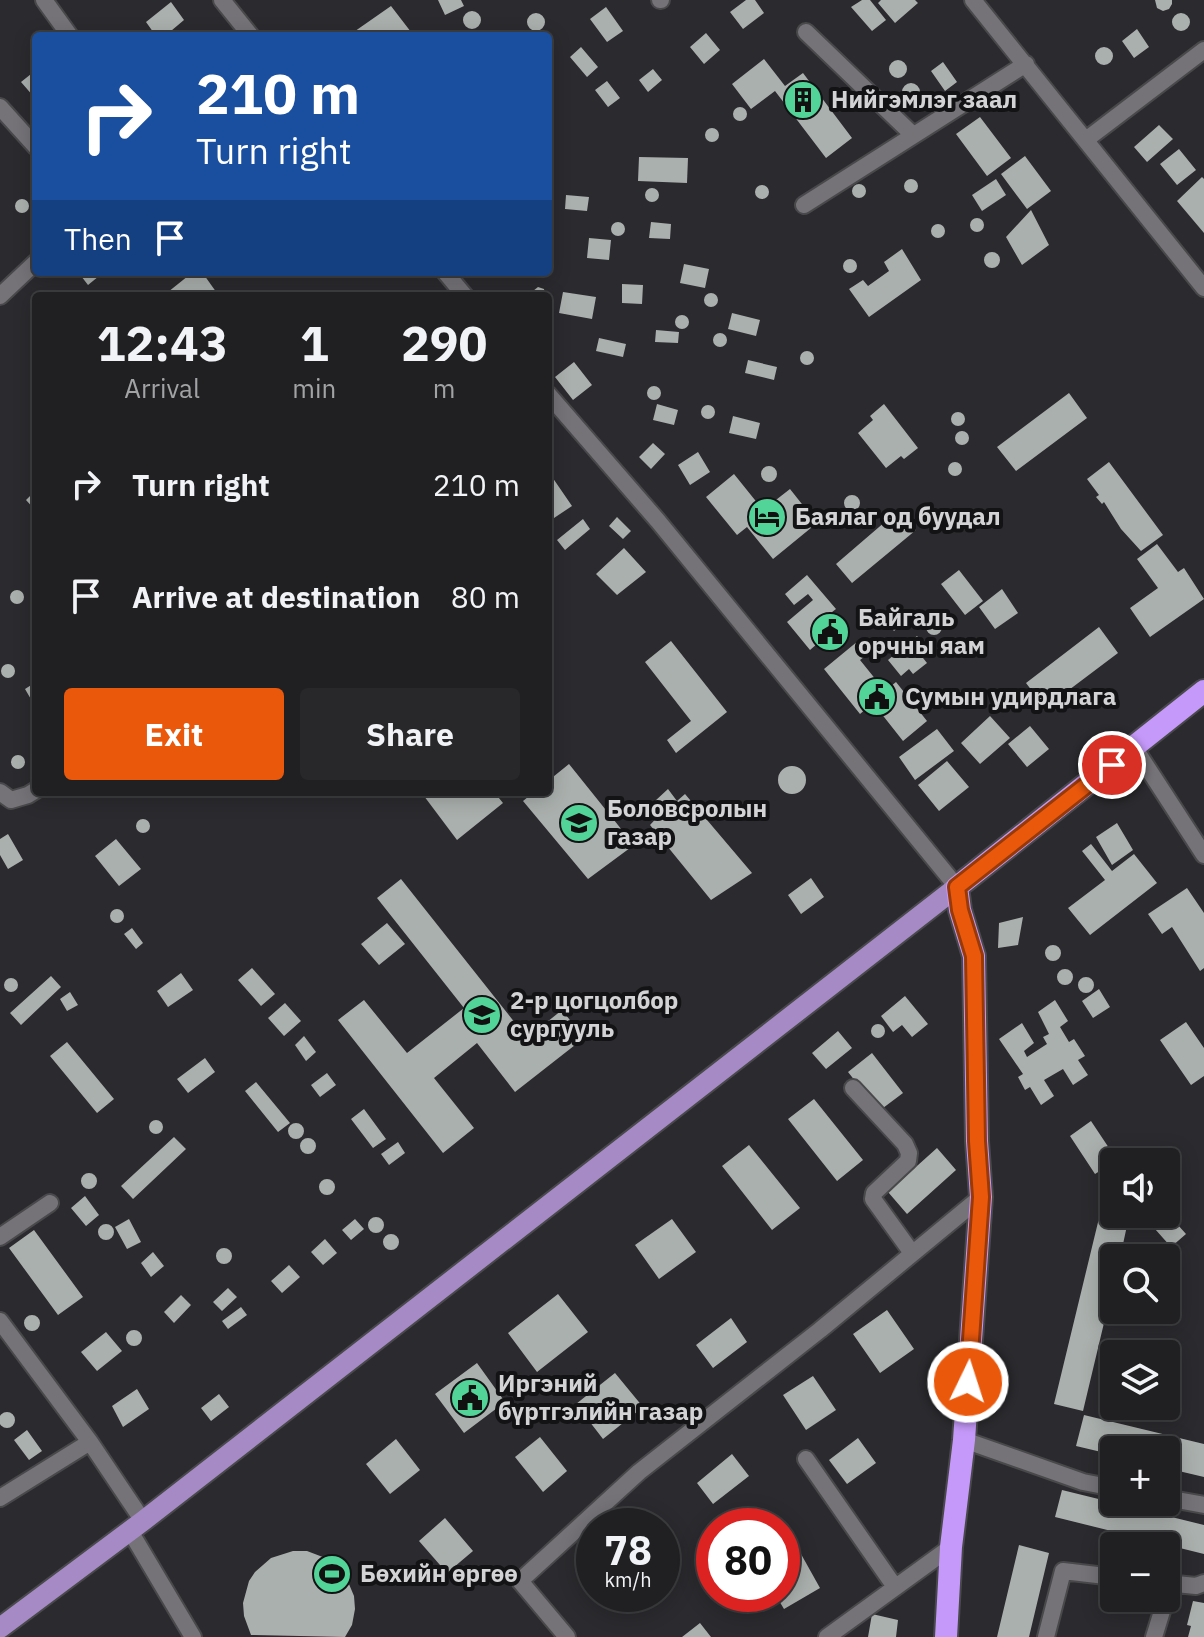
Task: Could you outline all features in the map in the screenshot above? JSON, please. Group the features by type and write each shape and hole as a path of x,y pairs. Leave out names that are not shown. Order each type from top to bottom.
{"highway":[{"path":"946,1637 981,1197 974,956 960,910 957,887 1204,691"}],"main road":[{"path":"0,1628 136,1526 957,887"}],"street":[{"path":"44,0 67,32"},
{"path":"222,0 248,32"},
{"path":"973,0 1204,288"},
{"path":"806,32 912,134"},
{"path":"1087,139 1204,50"},
{"path":"804,205 1026,64"},
{"path":"0,107 32,143"},
{"path":"0,296 32,266"},
{"path":"448,276 462,292"},
{"path":"552,399 658,521 957,887"},
{"path":"1134,747 1204,855"},
{"path":"0,792 11,800 32,792"},
{"path":"853,1088 905,1144 909,1153 908,1161 874,1193 873,1199 912,1253"},
{"path":"567,1637 520,1581 639,1472 820,1330 981,1197"},
{"path":"0,1237 50,1203"},
{"path":"0,1321 90,1442 193,1637"},
{"path":"964,1440 1100,1485"},
{"path":"0,1498 90,1442"},
{"path":"806,1459 895,1587"},
{"path":"1180,1501 1204,1505"},
{"path":"827,1637 951,1547"},
{"path":"1046,1637 1063,1571 1100,1575"},
{"path":"1180,1588 1204,1583"},
{"path":"1154,1637 1161,1612"}],"building":[{"path":"438,0 461,0 464,6 445,15"},
{"path":"746,0 755,0 764,13 743,29 730,12"},
{"path":"862,0 870,0 886,20 872,31 851,7"},
{"path":"881,0 915,0 918,3 895,23 878,3"},
{"path":"1155,0 1172,0 1172,4 1163,11 1157,8"},
{"path":"171,2 184,20 170,32 153,32 146,22"},
{"path":"391,6 411,32 354,32"},
{"path":"606,7 623,31 607,42 590,19"},
{"path":"472,11 481,20 472,29 463,20"},
{"path":"536,13 545,22 536,31 527,22"},
{"path":"1181,13 1190,22 1181,31 1172,22"},
{"path":"1137,29 1149,47 1134,58 1122,41"},
{"path":"706,33 720,50 704,64 690,47"},
{"path":"581,47 598,67 587,77 570,57"},
{"path":"1104,47 1113,56 1104,65 1095,56"},
{"name":"Нийгэмлэг заал","path":"764,59 785,86 803,73 852,138 826,158 775,91 751,109 732,84"},
{"path":"898,60 907,69 898,78 889,69"},
{"path":"943,62 957,82 945,91 931,71"},
{"path":"653,69 662,80 648,92 639,80"},
{"path":"32,73 32,95 21,82"},
{"path":"607,81 620,98 608,107 595,90"},
{"path":"911,83 920,92 911,101 902,92"},
{"path":"740,107 747,114 740,121 733,114"},
{"path":"980,117 1011,158 987,176 956,134"},
{"path":"1159,125 1173,139 1147,162 1134,147"},
{"path":"712,128 719,135 712,142 705,135"},
{"path":"1179,149 1196,170 1177,185 1160,164"},
{"path":"1025,156 1051,191 1027,209 1001,174"},
{"path":"639,157 688,158 687,183 638,181"},
{"path":"1202,177 1204,179 1204,233 1177,201"},
{"path":"911,179 918,186 911,193 904,186"},
{"path":"996,179 1006,195 982,211 972,195"},
{"path":"859,184 866,191 859,198 852,191"},
{"path":"762,185 769,192 762,199 755,192"},
{"path":"652,188 659,195 652,202 645,195"},
{"path":"566,195 589,197 587,211 565,209"},
{"path":"22,199 29,206 22,213 15,206"},
{"path":"1031,210 1049,245 1022,265 1006,237"},
{"path":"977,218 984,225 977,232 970,225"},
{"path":"618,222 625,229 618,236 611,229"},
{"path":"651,222 671,224 670,239 649,238"},
{"path":"938,224 945,231 938,238 931,231"},
{"path":"589,238 611,240 609,260 587,258"},
{"path":"902,249 921,280 869,317 849,289 863,280 868,286 889,271 884,262"},
{"path":"992,252 1000,260 992,268 984,260"},
{"path":"850,259 857,266 850,273 843,266"},
{"path":"684,264 709,269 705,288 680,283"},
{"path":"81,276 99,276 88,285"},
{"path":"188,276 205,276 216,292 168,292"},
{"path":"622,284 643,285 642,304 622,303"},
{"path":"563,292 596,297 592,319 559,313"},
{"path":"711,293 718,300 711,307 704,300"},
{"path":"732,313 760,320 756,336 728,329"},
{"path":"682,315 689,322 682,329 675,322"},
{"path":"656,330 679,332 678,343 655,342"},
{"path":"720,333 727,340 720,347 713,340"},
{"path":"599,338 626,344 623,357 596,351"},
{"path":"807,351 814,358 807,365 800,358"},
{"path":"748,360 777,367 774,380 745,373"},
{"path":"574,362 592,385 573,400 555,377"},
{"path":"654,386 661,393 654,400 647,393"},
{"path":"1069,393 1087,418 1016,471 997,447"},
{"path":"657,404 678,410 674,425 653,420"},
{"path":"884,404 918,448 886,468 858,433 873,420 870,416"},
{"path":"708,405 715,412 708,419 701,412"},
{"path":"958,412 965,419 958,426 951,419"},
{"path":"733,416 760,423 756,439 729,433"},
{"path":"962,431 969,438 962,445 955,438"},
{"path":"653,443 665,454 651,469 639,457"},
{"path":"698,452 710,472 690,485 678,465"},
{"path":"955,462 962,469 955,476 948,469"},
{"path":"1109,462 1163,535 1141,551 1121,529 1104,502 1102,504 1096,497 1099,495 1087,479"},
{"path":"769,466 777,474 769,482 761,474"},
{"name":"Баялаг од буудал","path":"734,474 763,510 790,489 817,523 773,559 747,527 737,535 706,497"},
{"path":"552,477 572,506 552,519"},
{"path":"852,495 860,503 852,511 844,503"},
{"path":"900,509 916,530 852,583 836,564"},
{"path":"617,517 631,531 623,539 609,526"},
{"path":"583,519 590,529 565,550 557,540"},
{"path":"1157,544 1178,572 1184,568 1204,599 1150,637 1130,608 1158,588 1137,559"},
{"path":"624,548 646,572 617,595 596,574"},
{"path":"959,570 983,601 965,615 941,584"},
{"path":"807,575 836,609 823,619 833,630 810,650 787,622 813,600 808,594 794,605 785,594"},
{"path":"1002,589 1018,613 995,629 979,607"},
{"path":"17,590 24,597 17,604 10,597"},
{"path":"899,611 906,620 894,631 886,622"},
{"path":"934,619 942,627 934,635 926,627"},
{"path":"1099,627 1118,653 1045,708 1026,683"},
{"path":"917,636 930,652 923,658 927,663 913,674 909,669 901,676 888,660"},
{"path":"671,641 727,712 676,753 667,740 691,721 645,662"},
{"name":"Сумын удирдлага","path":"858,641 868,654 860,660 885,691 896,682 927,721 903,741 873,703 860,714 824,669"},
{"path":"8,664 15,671 8,678 1,671"},
{"path":"32,685 32,701 25,689"},
{"path":"976,692 984,700 976,708 968,700"},
{"path":"990,716 1010,738 980,764 961,743"},
{"path":"1030,726 1049,749 1027,767 1008,744"},
{"path":"937,729 954,751 915,780 899,757"},
{"path":"18,755 25,762 18,769 11,762"},
{"path":"947,761 969,787 939,811 918,785"},
{"name":"Боловсролын газар","path":"569,764 634,845 588,879 523,801 529,796 552,796 552,778"},
{"path":"792,766 802,770 806,780 802,790 792,794 782,790 778,780 782,770"},
{"path":"668,789 677,801 685,794 752,873 711,900 650,825 663,811 655,801"},
{"path":"424,796 497,796 503,803 457,840"},
{"path":"143,819 150,826 143,833 136,826"},
{"path":"1117,823 1133,850 1112,865 1096,837"},
{"path":"8,834 23,860 8,869 0,855 0,839"},
{"path":"116,839 141,869 119,886 95,856"},
{"path":"1091,844 1112,871 1134,854 1157,883 1090,935 1068,908 1105,880 1082,851"},
{"path":"811,878 824,897 801,914 788,895"},
{"name":"2-р цогцолбор сургууль","path":"401,879 527,1038 562,1010 584,1038 515,1092 477,1043 434,1078 474,1128 443,1153 338,1020 364,1000 407,1053 464,1008 377,898"},
{"path":"1187,888 1204,913 1204,968 1200,971 1172,927 1162,934 1148,914"},
{"path":"117,909 124,916 117,923 110,916"},
{"path":"1023,917 1018,945 998,948 999,923"},
{"path":"387,923 405,944 379,965 361,944"},
{"path":"132,928 143,943 136,949 124,934"},
{"path":"1053,945 1061,953 1053,961 1045,953"},
{"path":"252,968 275,994 261,1006 238,980"},
{"path":"1065,969 1073,977 1065,985 1057,977"},
{"path":"181,973 193,990 168,1007 157,991"},
{"path":"51,976 61,987 21,1025 10,1013"},
{"path":"1086,977 1094,985 1086,993 1078,985"},
{"path":"11,978 18,985 11,992 4,985"},
{"path":"1099,989 1110,1007 1093,1018 1082,1001"},
{"path":"70,992 78,1005 67,1011 60,999"},
{"path":"905,996 928,1024 912,1037 902,1025 893,1032 881,1016"},
{"path":"1055,1000 1068,1021 1060,1027 1069,1042 1074,1039 1085,1056 1078,1060 1088,1075 1073,1085 1063,1069 1044,1080 1054,1096 1041,1105 1030,1087 1025,1090 1018,1077 1023,1074 999,1039 1022,1023 1034,1043 1024,1051 1027,1057 1047,1044 1043,1037 1049,1034 1038,1012"},
{"path":"285,1003 301,1021 284,1036 268,1018"},
{"path":"1186,1022 1204,1048 1204,1076 1191,1085 1160,1040"},
{"path":"878,1024 885,1031 878,1038 871,1031"},
{"path":"838,1031 852,1048 826,1069 812,1053"},
{"path":"304,1036 316,1052 306,1061 295,1045"},
{"path":"67,1042 114,1099 97,1113 50,1056"},
{"path":"872,1053 903,1093 879,1111 848,1072"},
{"path":"205,1058 215,1072 188,1093 177,1079"},
{"path":"327,1073 336,1085 320,1097 311,1085"},
{"path":"256,1082 290,1123 278,1132 245,1091"},
{"path":"814,1099 863,1160 837,1181 788,1119"},
{"path":"364,1109 386,1139 373,1148 351,1119"},
{"path":"156,1120 163,1127 156,1134 149,1127"},
{"path":"1091,1121 1109,1148 1100,1148 1100,1171 1095,1174 1070,1136"},
{"path":"293,1123 299,1123 304,1131 302,1137 293,1139 288,1134 288,1128"},
{"path":"174,1137 186,1149 133,1199 121,1186"},
{"path":"305,1138 311,1138 316,1146 314,1152 305,1154 300,1149 300,1143"},
{"path":"398,1142 405,1153 389,1165 381,1154"},
{"path":"749,1145 800,1208 772,1230 722,1166"},
{"path":"937,1148 956,1170 907,1214 888,1192"},
{"path":"86,1173 92,1173 97,1181 95,1187 86,1189 81,1184 81,1178"},
{"path":"324,1179 330,1179 335,1187 333,1193 324,1195 319,1190 319,1184"},
{"path":"85,1196 99,1215 86,1226 71,1208"},
{"path":"1100,1214 1100,1228 1126,1228 1123,1244 1100,1244 1100,1324 1104,1324 1083,1411 1054,1404"},
{"path":"373,1217 379,1217 384,1225 382,1231 373,1233 368,1228 368,1222"},
{"path":"129,1219 141,1242 127,1249 115,1227"},
{"path":"355,1219 364,1229 351,1240 342,1230"},
{"path":"672,1219 696,1252 659,1279 635,1245"},
{"path":"103,1224 109,1224 114,1232 112,1238 103,1240 98,1235 98,1229"},
{"path":"1180,1227 1186,1234 1174,1244 1168,1244 1155,1229"},
{"path":"34,1230 83,1297 58,1315 9,1248"},
{"path":"388,1234 394,1234 399,1242 397,1248 388,1250 383,1245 383,1239"},
{"path":"325,1239 337,1253 323,1265 311,1252"},
{"path":"221,1248 227,1248 232,1256 230,1262 221,1264 216,1259 216,1253"},
{"path":"153,1252 164,1266 151,1277 141,1263"},
{"path":"289,1265 300,1277 282,1293 271,1281"},
{"path":"228,1288 237,1297 222,1311 213,1302"},
{"path":"558,1294 588,1332 537,1372 508,1333"},
{"path":"181,1295 191,1305 174,1323 164,1312"},
{"path":"241,1307 247,1315 228,1329 222,1321"},
{"path":"887,1310 914,1349 880,1373 853,1334"},
{"path":"29,1315 35,1315 40,1323 38,1329 29,1331 24,1326 24,1320"},
{"path":"731,1318 747,1342 713,1368 696,1345"},
{"path":"131,1330 137,1330 142,1338 140,1344 131,1346 126,1341 126,1335"},
{"path":"106,1332 122,1351 97,1371 81,1352"},
{"name":"Иргэний бүртгэлийн газар","path":"477,1363 505,1402 464,1433 435,1394"},
{"path":"615,1373 643,1407 603,1439 576,1404"},
{"path":"813,1376 836,1410 806,1430 783,1395"},
{"path":"137,1389 149,1409 123,1427 112,1406"},
{"path":"219,1394 229,1407 211,1421 201,1408"},
{"path":"7,1412 13,1414 13,1426 7,1428 1,1426 -1,1420 1,1414"},
{"path":"1084,1415 1171,1436 1100,1436 1100,1452 1076,1446"},
{"path":"27,1430 42,1451 29,1460 14,1440"},
{"path":"540,1437 567,1471 543,1492 515,1457"},
{"path":"858,1438 876,1463 847,1484 829,1460"},
{"path":"1180,1438 1204,1444 1204,1477 1180,1471"},
{"path":"396,1439 420,1470 390,1494 366,1464"},
{"path":"732,1454 749,1476 713,1504 697,1483"},
{"path":"1062,1490 1100,1499 1100,1516 1167,1516 1204,1525 1204,1554 1180,1548 1180,1532 1115,1532 1055,1517"},
{"path":"445,1518 473,1551 447,1573 419,1541"},
{"path":"1019,1545 1049,1553 1029,1637 997,1637"},
{"name":"Бөхийн өргөө","path":"293,1551 307,1551 328,1559 346,1577 354,1596 355,1609 352,1625 345,1637 251,1635 243,1603 249,1581 271,1558"},
{"path":"800,1555 820,1588 800,1600"},
{"path":"1193,1601 1204,1603 1204,1637 1188,1637 1191,1626 1187,1625"},
{"path":"872,1614 898,1620 896,1637 868,1637"},
{"path":"700,1623 711,1637 682,1637"}],"place":[{"name":"Нийгэмлэг заал","path":"803,100"},
{"name":"Баялаг од буудал","path":"767,517"},
{"name":"Байгаль орчны яам","path":"830,632"},
{"name":"Сумын удирдлага","path":"877,697"},
{"name":"Боловсролын газар","path":"579,823"},
{"name":"2-р цогцолбор сургууль","path":"482,1015"},
{"name":"Иргэний бүртгэлийн газар","path":"470,1398"},
{"name":"Бөхийн өргөө","path":"332,1574"}],"route":[{"path":"968,1382 981,1197 974,956 960,910 957,887 1112,765"}]}
